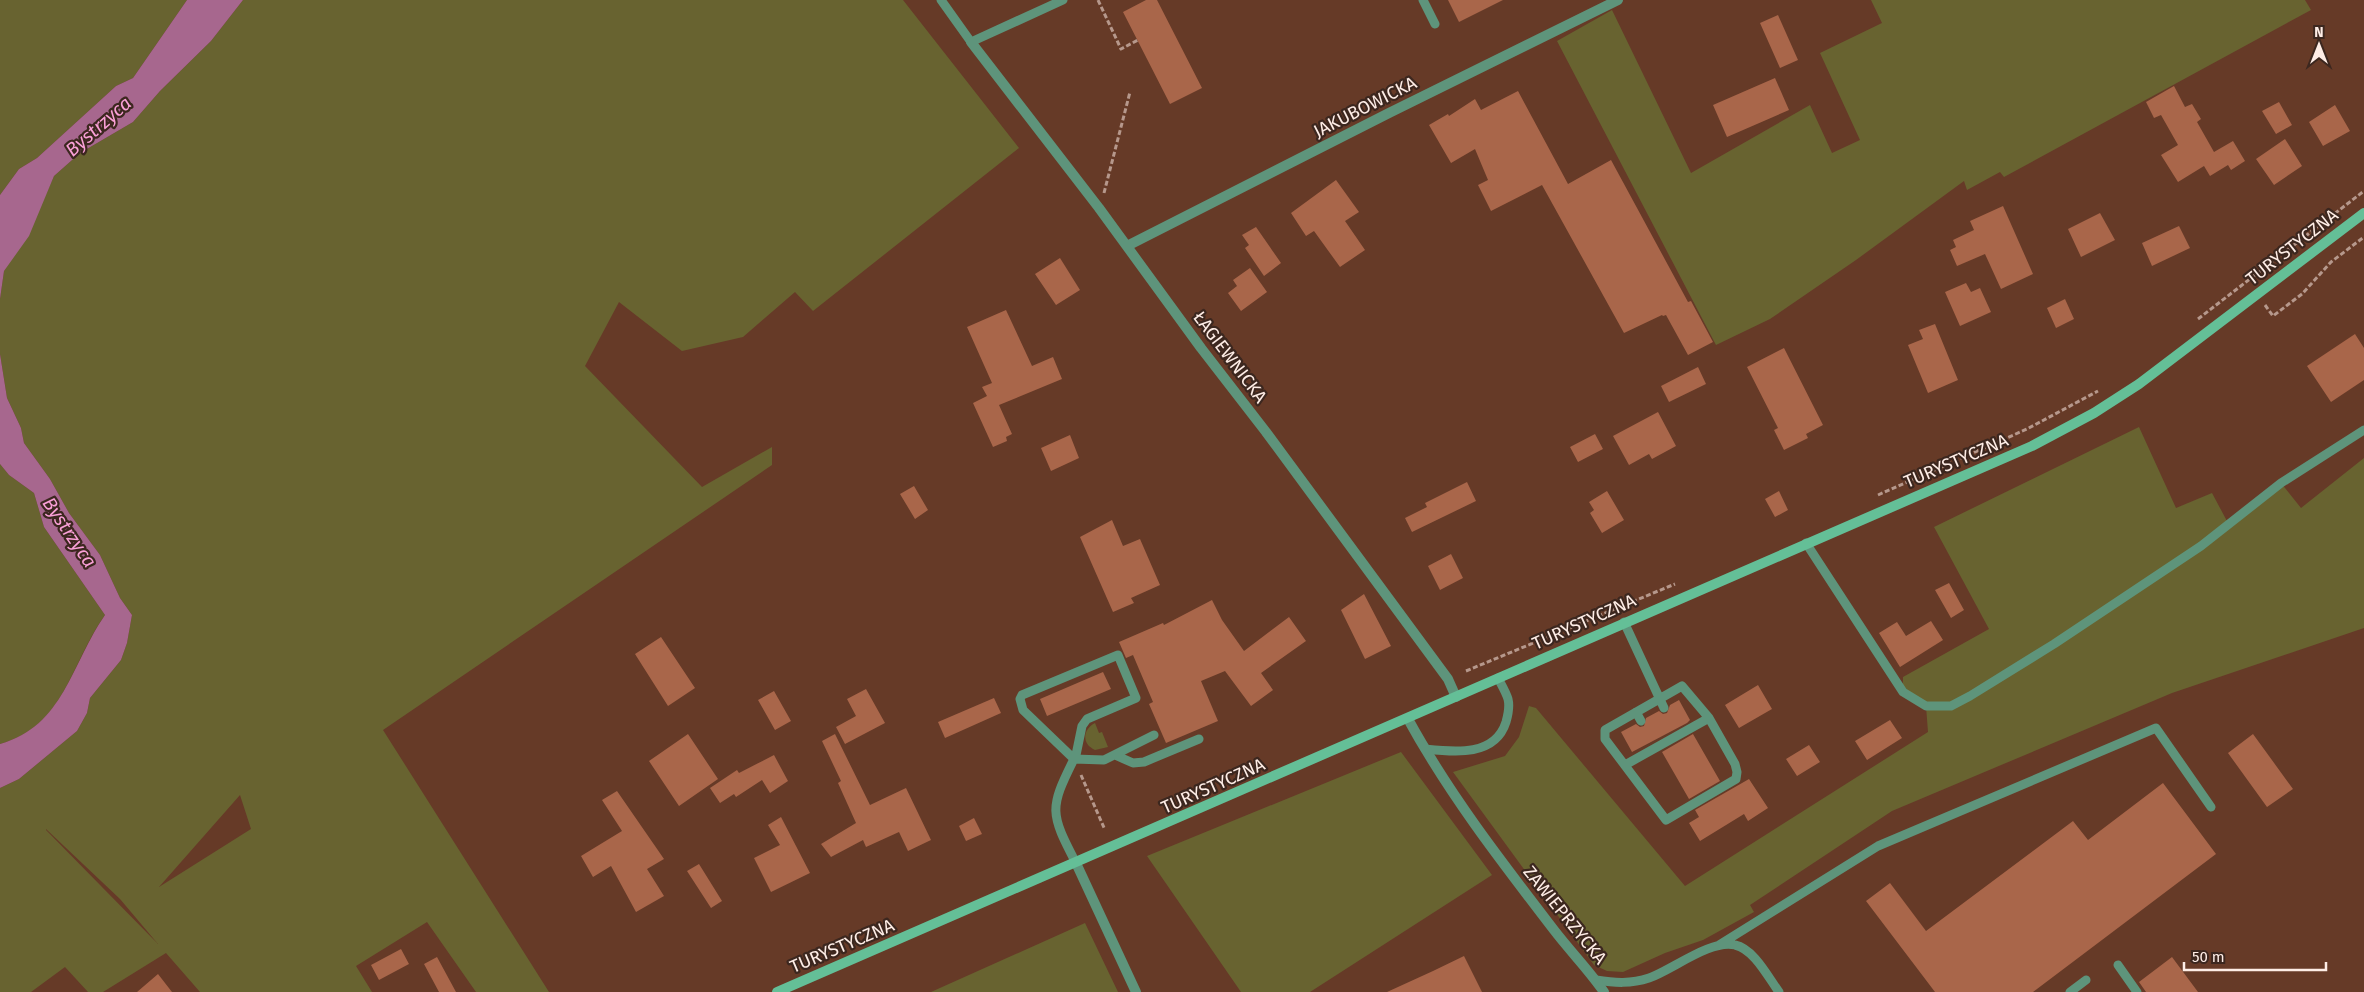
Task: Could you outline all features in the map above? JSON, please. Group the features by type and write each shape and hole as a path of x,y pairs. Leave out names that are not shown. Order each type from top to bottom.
{"main road":[{"name":"TURYSTYCZNA","path":"777,992 2000,460 2094,413 2153,374 2364,213"}],"street":[{"name":"JAKUBOWICKA","path":"1127,246 1389,113 1618,0"},
{"name":"ŁAGIEWNICKA","path":"971,42 1100,208 1448,679 1456,697"},
{"name":"ZAWIEPRZYCKA","path":"1408,719 1425,749 1483,838 1577,960 1596,980"},
{"path":"1076,863 1136,992"},
{"path":"1596,980 1604,992"}],"lane":[{"path":"942,0 971,42 1063,0"},
{"path":"1423,0 1435,24"},
{"path":"1806,544 1903,692 1926,706 1951,706 2054,644 2192,552 2281,483 2364,430"},
{"path":"1624,622 1664,708"},
{"path":"1076,863 1058,829 1054,809 1059,791 1074,759 1082,726 1087,719 1136,698 1118,655 1022,695 1020,700 1023,710 1074,759 1104,760 1154,736"},
{"path":"1425,749 1458,752 1473,750 1487,746 1502,733 1509,714 1508,699 1498,678"},
{"path":"1682,686 1708,718 1735,764 1737,772 1736,779 1666,820 1606,739 1606,730 1659,699 1682,686"},
{"path":"1636,712 1641,721"},
{"path":"1625,765 1654,744 1677,731 1708,718"},
{"name":"ZAWIEPRZYCKA","path":"1596,980 1619,984 1650,978 1719,945 1878,846 2156,728 2211,807"},
{"path":"1115,755 1132,763 1144,762 1199,739"},
{"path":"1719,945 1735,944 1750,953 1779,992"},
{"path":"2118,965 2138,992"},
{"path":"2070,992 2086,980"}],"path":[{"path":"1098,0 1121,49 1138,40"},
{"path":"1100,208 1130,92"},
{"path":"2195,321 2364,191"},
{"path":"2257,295 2273,316 2302,294 2331,262 2364,237"},
{"path":"1877,496 2027,428 2101,390"},
{"path":"1466,671 1676,583"},
{"path":"1074,759 1105,830"}],"shaded area":[{"path":"0,0 187,0 133,78 116,86 37,158 19,169 0,195"},
{"path":"243,0 903,0 1019,148 813,311 795,292 743,337 682,351 619,302 585,366 702,487 772,447 772,465 383,730 549,992 476,992 427,922 356,966 372,992 200,992 166,953 103,992 88,992 65,967 31,992 0,992 0,788 19,779 77,731 87,713 90,698 121,660 127,643 132,615 120,598 100,555 69,513 50,479 24,443 21,428 7,398 0,354 0,299 4,271 37,214 54,176 80,153 133,122 160,91 211,41","holes":["240,795 251,829 159,887","46,830 120,899 158,944"]},
{"path":"1871,0 2305,0 2311,10 2004,177 2000,172 1967,190 1964,181 1856,260 1770,319 1716,345 1557,41 1612,10 1691,173 1810,105 1832,153 1860,140 1820,53 1882,23"},
{"path":"2139,427 2176,508 2212,493 2228,523 2281,483 2301,508 2364,458 2364,628 2172,693 1892,811 1750,905 1754,912 1703,940 1665,953 1623,972 1607,971 1594,965 1453,772 1505,756 1519,737 1529,706 1536,708 1685,886 1928,732 1926,706 1903,692 1903,677 1989,629 1934,527"},
{"path":"0,464 9,475 34,493 44,527 105,615 53,708 39,723 22,735 0,744"},
{"path":"1095,723 1099,733 1102,732 1108,747 1095,750 1087,744 1086,733"},
{"path":"1401,752 1492,875 1310,992 1241,992 1147,856"},
{"path":"1085,923 1118,992 931,992"}],"water":[{"name":"Bystrzyca","path":"187,0 243,0 211,41 160,91 133,122 80,153 54,176 29,236 4,271 0,299 0,195 19,169 37,158 116,86 133,78"},
{"name":"Bystrzyca","path":"0,354 7,398 21,428 24,443 50,479 69,513 100,555 120,598 132,615 127,643 121,660 90,698 87,713 77,731 19,779 0,788 0,744 21,735 39,723 52,708 64,691 93,634 105,615 44,527 34,493 9,475 0,464"}],"building":[{"path":"1146,0 1157,0 1202,88 1170,104 1123,12"},
{"path":"1448,0 1503,0 1459,22"},
{"path":"1778,15 1798,60 1780,68 1760,23"},
{"path":"1775,78 1789,110 1727,137 1713,105"},
{"path":"2174,86 2185,107 2192,104 2201,119 2197,122 2214,152 2233,141 2245,161 2231,170 2228,165 2210,176 2204,166 2178,182 2161,155 2178,145 2161,115 2154,118 2146,102"},
{"path":"1518,91 1568,184 1611,160 1688,302 1691,301 1713,342 1688,355 1666,315 1662,315 1624,333 1542,185 1491,211 1478,185 1488,180 1475,149 1451,163 1429,125 1448,114 1449,116 1475,99 1481,110"},
{"path":"2279,102 2292,125 2276,134 2262,111"},
{"path":"2335,105 2350,131 2323,146 2309,122"},
{"path":"2285,139 2302,166 2274,185 2256,159"},
{"path":"1336,180 1359,212 1345,221 1365,250 1340,267 1314,231 1306,236 1291,213"},
{"path":"2003,206 2033,274 2001,289 1985,254 1957,266 1950,250 1956,247 1953,240 1974,230 1970,221"},
{"path":"2100,213 2115,240 2081,257 2068,229"},
{"path":"2179,226 2190,248 2152,266 2142,243"},
{"path":"1256,227 1281,263 1264,276 1245,248 1249,245 1242,235"},
{"path":"1060,258 1080,290 1056,305 1035,274"},
{"path":"1250,268 1267,292 1241,311 1228,293 1237,286 1233,280"},
{"path":"1966,283 1971,292 1980,288 1991,312 1960,326 1945,292"},
{"path":"2065,299 2074,319 2056,328 2047,308"},
{"path":"1006,310 1032,366 1053,357 1062,379 999,405 1012,434 1006,437 1007,441 993,447 973,403 987,396 982,387 992,383 967,327"},
{"path":"1935,324 1958,380 1928,393 1908,345 1923,339 1919,330"},
{"path":"2355,334 2364,348 2364,380 2331,402 2307,366"},
{"path":"1784,348 1823,425 1806,434 1808,438 1784,450 1774,430 1778,428 1747,367"},
{"path":"1698,367 1706,384 1669,402 1661,386"},
{"path":"1658,412 1676,446 1652,459 1649,454 1629,465 1613,436"},
{"path":"1595,434 1603,449 1578,462 1570,447"},
{"path":"1070,435 1079,458 1051,471 1041,448"},
{"path":"1467,482 1476,501 1412,532 1405,518 1427,507 1425,503"},
{"path":"914,486 928,510 915,519 900,494"},
{"path":"1607,491 1624,520 1602,533 1590,513 1594,510 1589,502"},
{"path":"1779,491 1788,510 1775,517 1765,499"},
{"path":"1112,520 1123,546 1140,539 1160,585 1131,598 1134,603 1113,612 1080,537"},
{"path":"1451,554 1463,578 1440,590 1428,566"},
{"path":"1949,583 1964,610 1951,618 1935,590"},
{"path":"1364,594 1391,646 1365,659 1341,610"},
{"path":"1212,600 1222,620 1244,651 1289,617 1306,641 1261,673 1273,690 1251,706 1225,671 1201,681 1218,721 1166,743 1149,704 1153,702 1133,655 1126,658 1119,642 1163,623 1164,625"},
{"path":"1931,621 1943,640 1900,667 1879,633 1897,622 1906,636"},
{"path":"661,637 695,688 668,706 635,654"},
{"path":"1103,672 1111,689 1047,716 1040,699"},
{"path":"1758,685 1772,709 1739,728 1725,705"},
{"path":"866,689 885,723 845,744 836,727 856,716 847,699"},
{"path":"774,691 791,721 775,730 758,700"},
{"path":"994,698 1001,713 945,738 938,722"},
{"path":"1679,700 1690,720 1632,752 1621,732 1636,724 1640,727 1644,726 1646,718 1659,711 1663,714 1667,713 1670,705"},
{"path":"1890,720 1902,738 1867,760 1855,741"},
{"path":"688,734 718,779 679,806 649,761"},
{"path":"835,734 870,805 906,788 931,840 908,851 899,832 866,847 863,840 831,857 821,844 856,823 838,783 841,781 822,741"},
{"path":"1693,734 1720,781 1689,799 1662,752"},
{"path":"2253,734 2293,789 2267,807 2228,753"},
{"path":"1809,745 1820,762 1797,776 1786,759"},
{"path":"774,755 788,781 770,793 762,780 736,797 734,794 720,803 710,788 737,770 739,773"},
{"path":"1749,779 1768,808 1748,821 1744,814 1700,841 1689,823 1699,817 1695,810"},
{"path":"2163,783 2216,854 2033,992 1935,992 1866,901 1890,883 1926,931 2073,821 2088,840"},
{"path":"617,791 664,859 647,869 664,896 636,912 611,866 593,877 581,856 622,831 602,800"},
{"path":"781,817 810,873 771,892 754,858 780,845 768,825"},
{"path":"974,818 982,834 966,841 959,826"},
{"path":"699,864 722,901 711,908 687,871"},
{"path":"401,949 409,964 379,980 371,965"},
{"path":"1464,956 1482,992 1387,992 1433,971"},
{"path":"437,957 456,992 439,992 424,964"},
{"path":"2172,957 2198,992 2146,992 2139,982"},
{"path":"158,974 172,992 137,992"}]}
